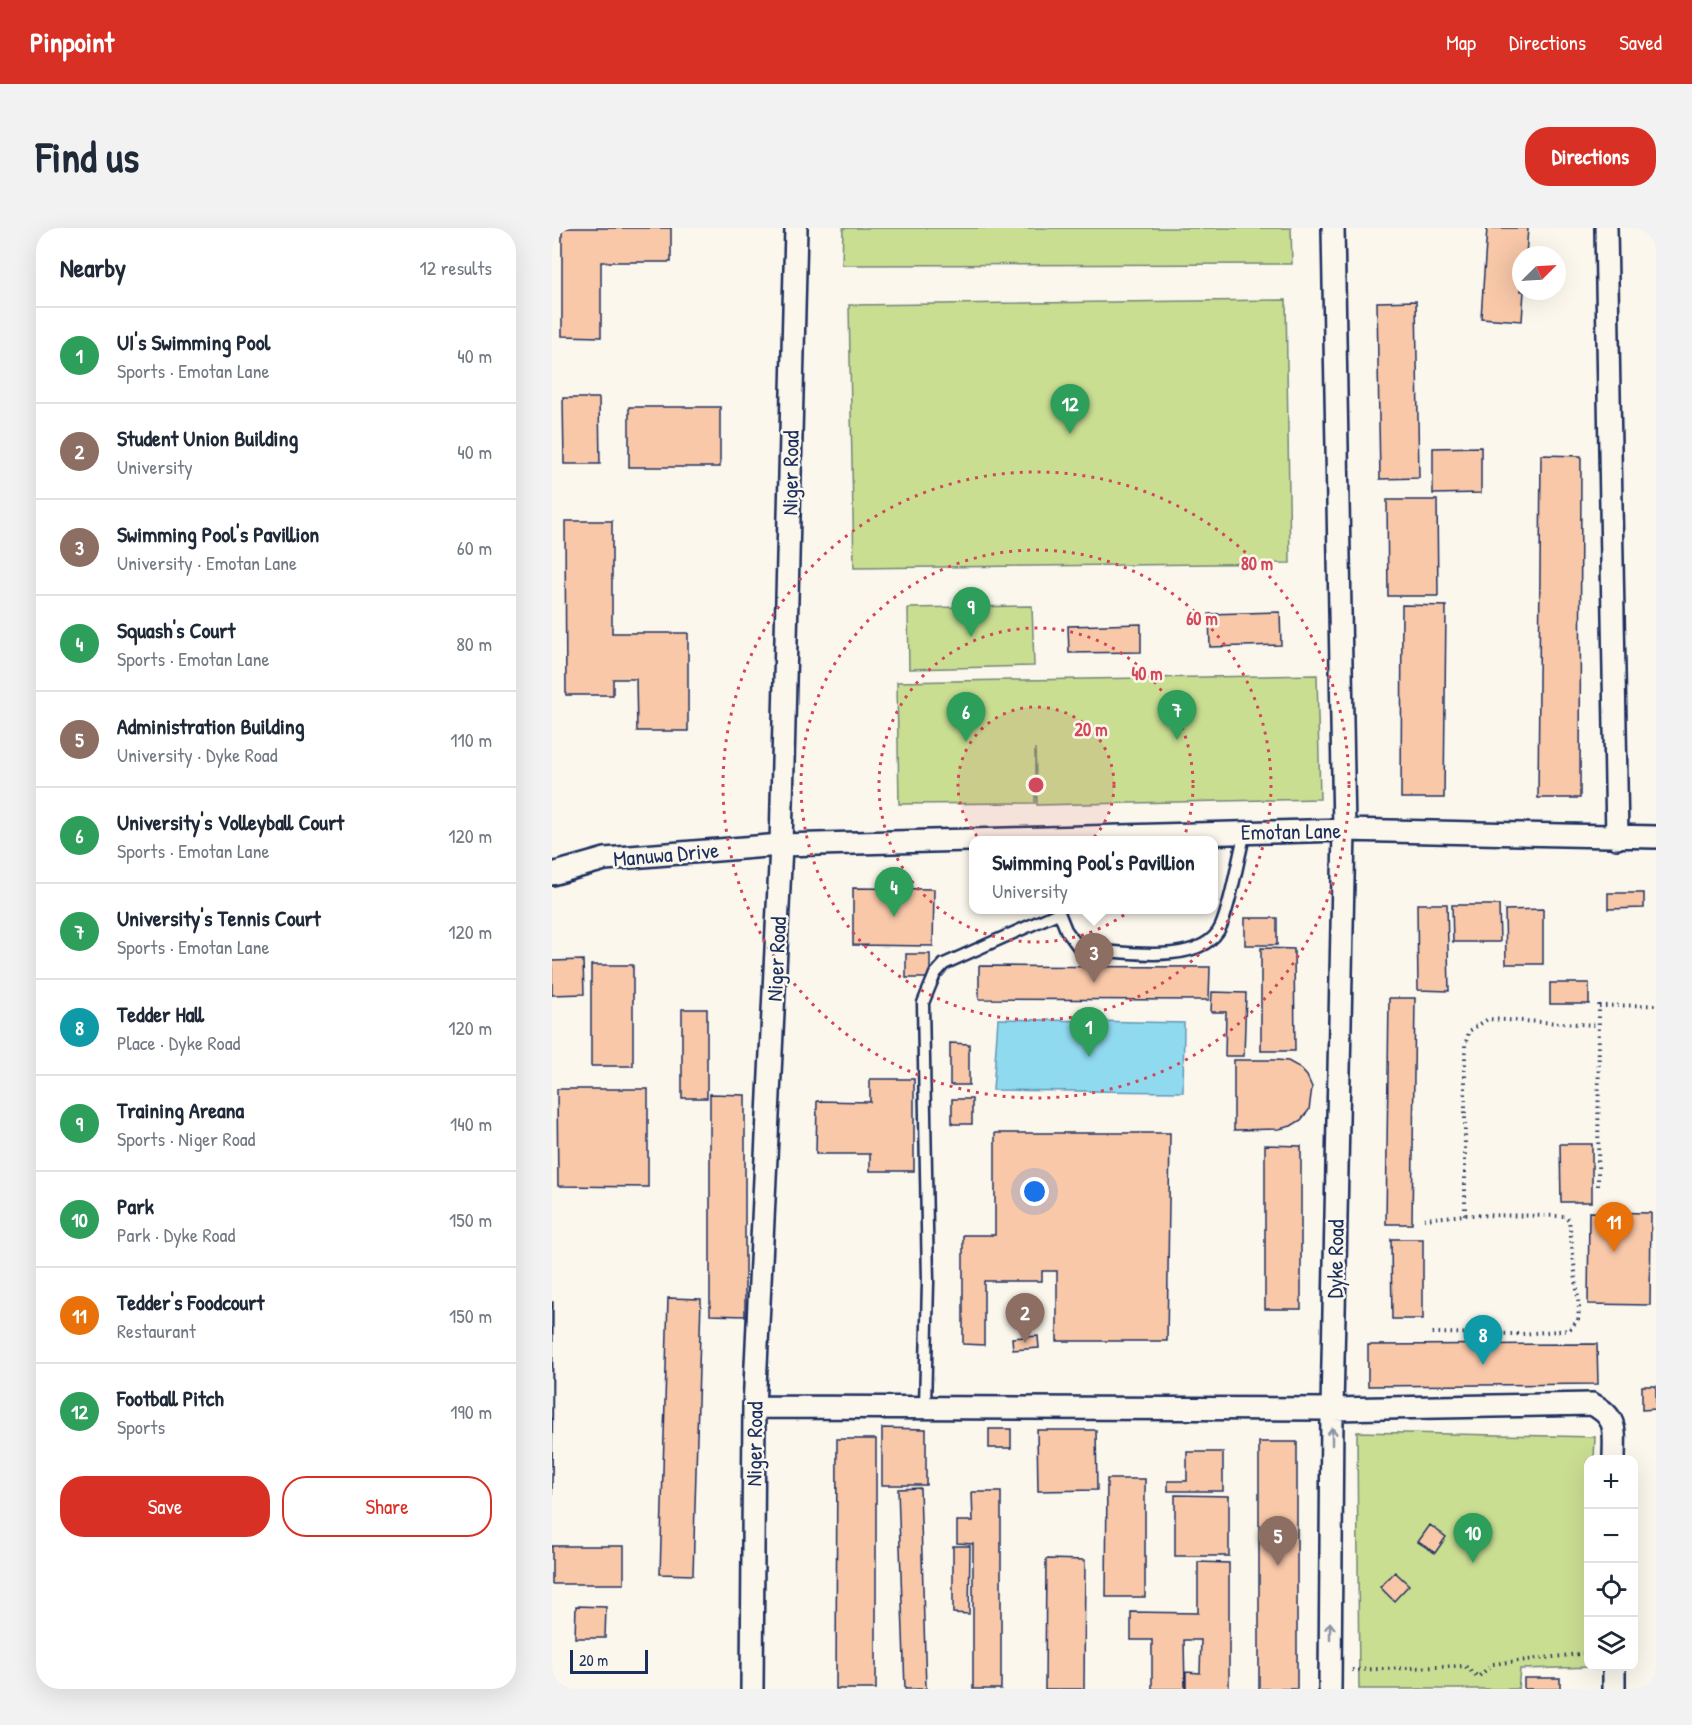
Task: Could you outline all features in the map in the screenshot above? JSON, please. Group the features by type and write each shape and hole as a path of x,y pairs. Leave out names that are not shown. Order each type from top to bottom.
{"street":[{"name":"Niger Road","path":"752,1689 754,1407 781,844 796,228"},
{"name":"Dyke Road","path":"1330,1680 1332,1409 1344,830 1333,228"},
{"path":"1606,228 1617,838"},
{"name":"Emotan Lane","path":"1140,836 1344,830 1617,838 1656,837"},
{"name":"Emotan Lane","path":"781,844 969,841"},
{"name":"Manuwa Drive","path":"552,873 605,859 781,844"},
{"path":"754,1407 1332,1409 1592,1404 1608,1412 1614,1425 1614,1455"},
{"path":"1614,1671 1614,1689"}],"lane":[{"path":"1059,914 1065,930 1080,949 1182,954 1209,943 1221,926 1245,832"},
{"path":"925,1406 928,1282 923,1004 936,974 944,964 1052,914"}],"path":[{"path":"1598,1186 1597,1025 1599,1006 1656,1005"},
{"path":"1465,1215 1465,1045 1469,1031 1488,1019 1597,1025"},
{"path":"1424,1219 1465,1215 1565,1216 1569,1220 1578,1320 1569,1329 1522,1334 1429,1333"},
{"path":"1330,1680 1465,1666 1478,1677 1493,1664 1584,1653"}],"green space":[{"path":"843,228 1291,228 1292,264 842,265"},
{"path":"1286,300 1290,563 854,568 849,305"},
{"path":"1032,606 1034,666 909,669 908,608"},
{"path":"1317,675 1320,799 1037,805 1035,748 1035,803 899,804 897,682"},
{"path":"1357,1432 1595,1437 1594,1455 1584,1455 1584,1667 1520,1669 1518,1689 1359,1689"}],"water":[{"path":"998,1019 1184,1023 1183,1092 993,1090"}],"building":[{"path":"562,228 671,228 671,262 601,262 601,337 562,336"},
{"path":"1487,228 1528,228 1527,246 1512,246 1512,300 1523,300 1522,321 1481,318"},
{"path":"1416,301 1419,478 1380,479 1377,302"},
{"path":"563,398 599,398 600,464 564,464"},
{"path":"629,407 720,407 720,467 629,467"},
{"path":"1481,447 1481,493 1433,494 1433,448"},
{"path":"1541,455 1581,456 1580,798 1538,798"},
{"path":"1387,500 1437,500 1438,596 1388,596"},
{"path":"565,521 612,521 612,633 688,633 688,731 637,731 636,679 613,679 613,695 566,695"},
{"path":"1402,605 1446,606 1444,798 1401,798"},
{"path":"1280,612 1281,645 1210,647 1209,614"},
{"path":"1141,624 1141,652 1069,653 1068,626"},
{"path":"853,888 934,889 933,946 853,945"},
{"path":"1608,893 1644,893 1644,908 1608,909"},
{"path":"1417,904 1447,904 1449,991 1418,990"},
{"path":"1452,905 1499,905 1500,942 1453,942"},
{"path":"1543,909 1543,964 1506,964 1505,910"},
{"path":"1245,918 1277,918 1277,945 1245,945"},
{"path":"1261,948 1294,949 1295,1051 1261,1051"},
{"path":"906,954 930,954 930,978 906,978"},
{"path":"583,960 584,994 552,995 552,961"},
{"path":"591,965 633,965 633,1066 591,1066"},
{"path":"979,966 1210,967 1209,1000 979,999"},
{"path":"1550,983 1589,983 1589,1004 1550,1004"},
{"path":"1212,992 1246,993 1244,1056 1225,1056 1226,1012 1211,1012"},
{"path":"1389,998 1415,998 1412,1224 1386,1224"},
{"path":"682,1009 707,1009 707,1098 682,1098"},
{"path":"950,1043 969,1044 969,1085 950,1085"},
{"path":"1234,1060 1288,1061 1299,1067 1307,1076 1312,1087 1309,1110 1301,1120 1291,1126 1279,1129 1234,1130"},
{"path":"870,1079 914,1079 914,1171 870,1171 870,1154 816,1154 817,1101 870,1102"},
{"path":"557,1089 648,1089 648,1187 558,1186"},
{"path":"710,1094 745,1095 745,1316 710,1315"},
{"path":"952,1099 972,1099 972,1124 952,1124"},
{"path":"995,1133 1170,1133 1167,1341 1057,1341 1057,1271 1042,1271 1042,1281 984,1281 984,1345 963,1344 963,1235 995,1235"},
{"path":"1560,1144 1592,1144 1592,1202 1561,1202"},
{"path":"1265,1145 1301,1146 1301,1309 1265,1309"},
{"path":"1589,1212 1651,1213 1650,1305 1588,1304"},
{"path":"1391,1239 1423,1239 1423,1319 1392,1319"},
{"path":"668,1298 701,1299 693,1575 660,1574"},
{"path":"552,1302 553,1302 552,1501"},
{"path":"1038,1336 1039,1348 1013,1350 1012,1338"},
{"path":"1597,1344 1598,1384 1368,1386 1368,1345"},
{"path":"1642,1386 1656,1386 1656,1409 1642,1410"},
{"path":"882,1428 926,1429 926,1485 882,1485"},
{"path":"989,1429 1011,1429 1011,1448 989,1448"},
{"path":"1037,1430 1096,1430 1097,1490 1038,1491"},
{"path":"837,1439 876,1439 876,1689 836,1689"},
{"path":"1259,1442 1297,1442 1297,1689 1259,1689"},
{"path":"1187,1452 1223,1452 1223,1491 1168,1491 1168,1481 1187,1481"},
{"path":"1107,1479 1145,1479 1145,1597 1106,1597"},
{"path":"920,1488 926,1689 905,1689 898,1489"},
{"path":"972,1492 1001,1492 1001,1689 973,1689 973,1544 957,1543 957,1521 973,1521"},
{"path":"1175,1495 1229,1496 1229,1556 1175,1556"},
{"path":"1430,1525 1446,1537 1435,1553 1418,1542"},
{"path":"552,1546 624,1546 624,1584 552,1584"},
{"path":"953,1546 970,1546 969,1614 953,1613"},
{"path":"1046,1559 1085,1560 1084,1689 1045,1689"},
{"path":"1198,1562 1229,1563 1229,1689 1186,1689 1186,1672 1200,1673 1201,1640 1184,1640 1185,1689 1152,1689 1152,1640 1131,1640 1131,1612 1198,1613"},
{"path":"1395,1572 1409,1585 1394,1601 1380,1587"},
{"path":"576,1606 606,1607 605,1638 575,1638"},
{"path":"1524,1678 1560,1678 1560,1689 1524,1689"}],"place":[{"name":"Football Pitch","path":"1070,434"},
{"name":"Training Areana","path":"971,637"},
{"name":"University's Tennis Court","path":"1177,740"},
{"name":"University's Volleyball Court","path":"966,742"},
{"name":"Squash's Court","path":"894,917"},
{"name":"Swimming Pool's Pavillion","path":"1094,983"},
{"name":"UI's Swimming Pool","path":"1089,1057"},
{"name":"Tedder's Foodcourt","path":"1614,1252"},
{"name":"Student Union Building","path":"1025,1343"},
{"name":"Tedder Hall","path":"1483,1365"},
{"name":"Park","path":"1473,1563"},
{"name":"Administration Building","path":"1278,1566"}]}
